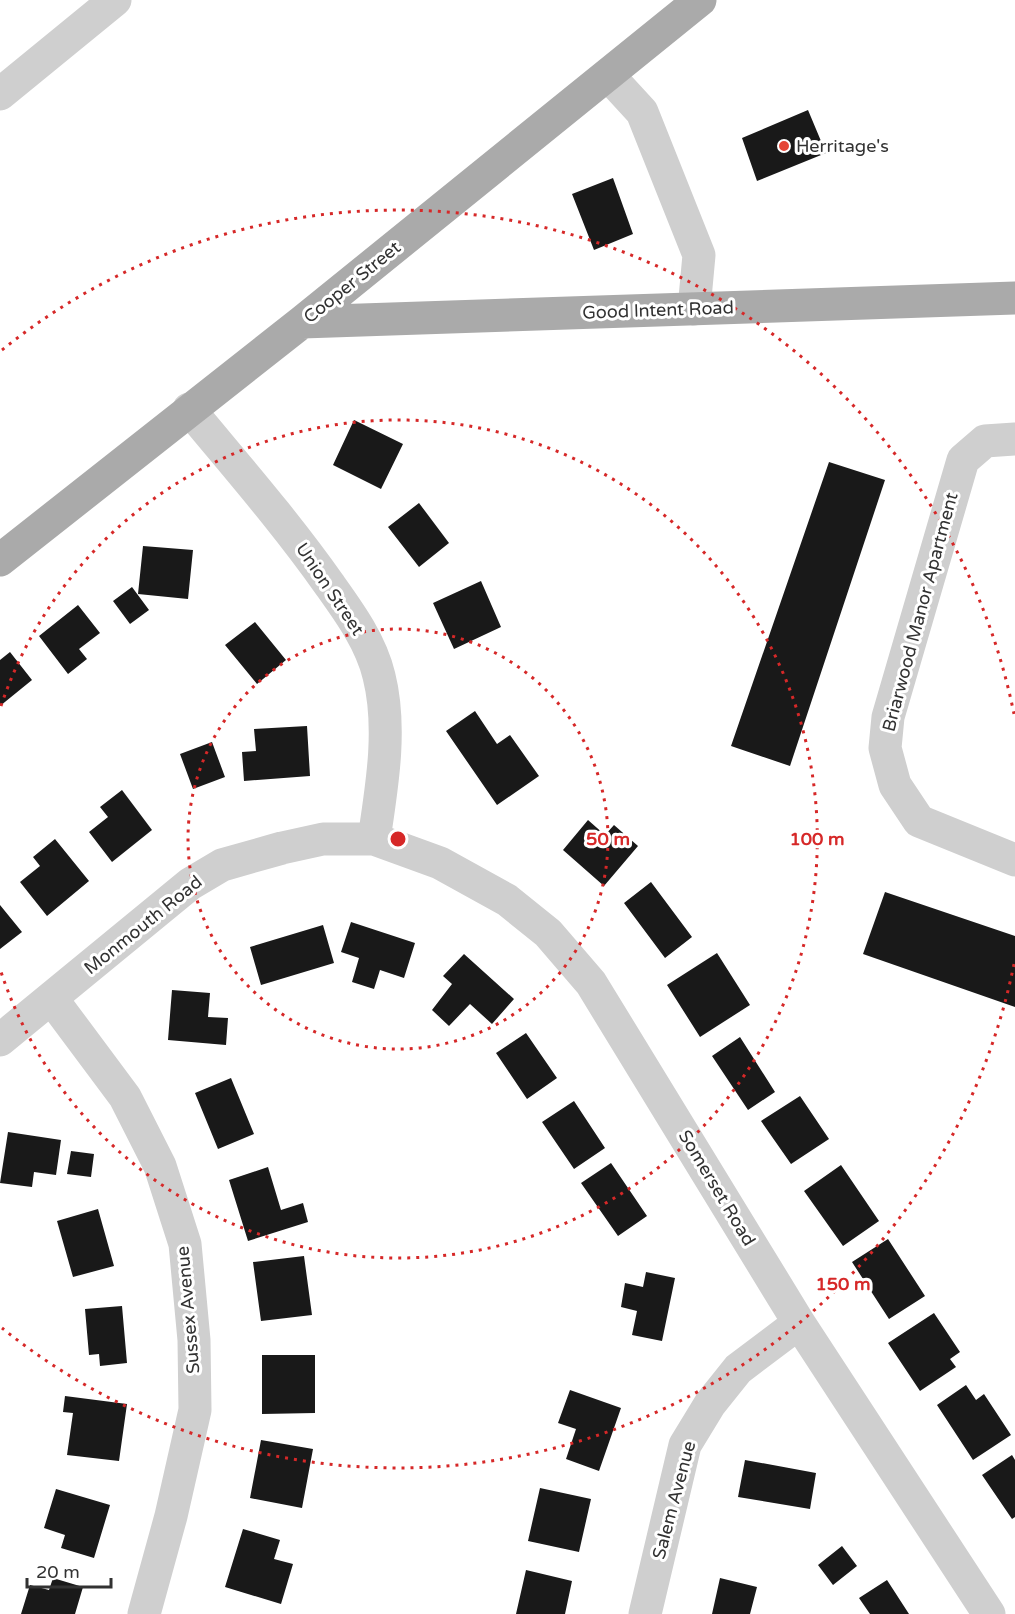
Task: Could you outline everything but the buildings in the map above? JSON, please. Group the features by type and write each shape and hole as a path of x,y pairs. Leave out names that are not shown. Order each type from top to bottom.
{"main road":[{"name":"Cooper Street","path":"0,560 302,322 700,0"},
{"name":"Good Intent Road","path":"302,322 1015,298"}],"street":[{"path":"0,94 115,0"},
{"path":"608,75 642,112 699,255 694,309"},
{"name":"Union Street","path":"189,409 305,550 361,633 379,675 384,723 385,765 375,839"},
{"name":"Briarwood Manor Apartment","path":"1015,439 985,441 963,460 888,717 885,748 895,785 919,821 1015,860"},
{"name":"Monmouth Road","path":"0,1040 190,884 222,865 323,839 375,839"},
{"name":"Somerset Road","path":"375,839 440,863 507,900 548,933 591,983 799,1323 989,1614"},
{"name":"Sussex Avenue","path":"52,999 125,1098 160,1166 185,1244 194,1340 195,1410 171,1516 144,1614"},
{"name":"Salem Avenue","path":"645,1614 686,1445 710,1404 738,1370 799,1323"}],"place":[{"name":"Herritage's","path":"784,146"}]}
